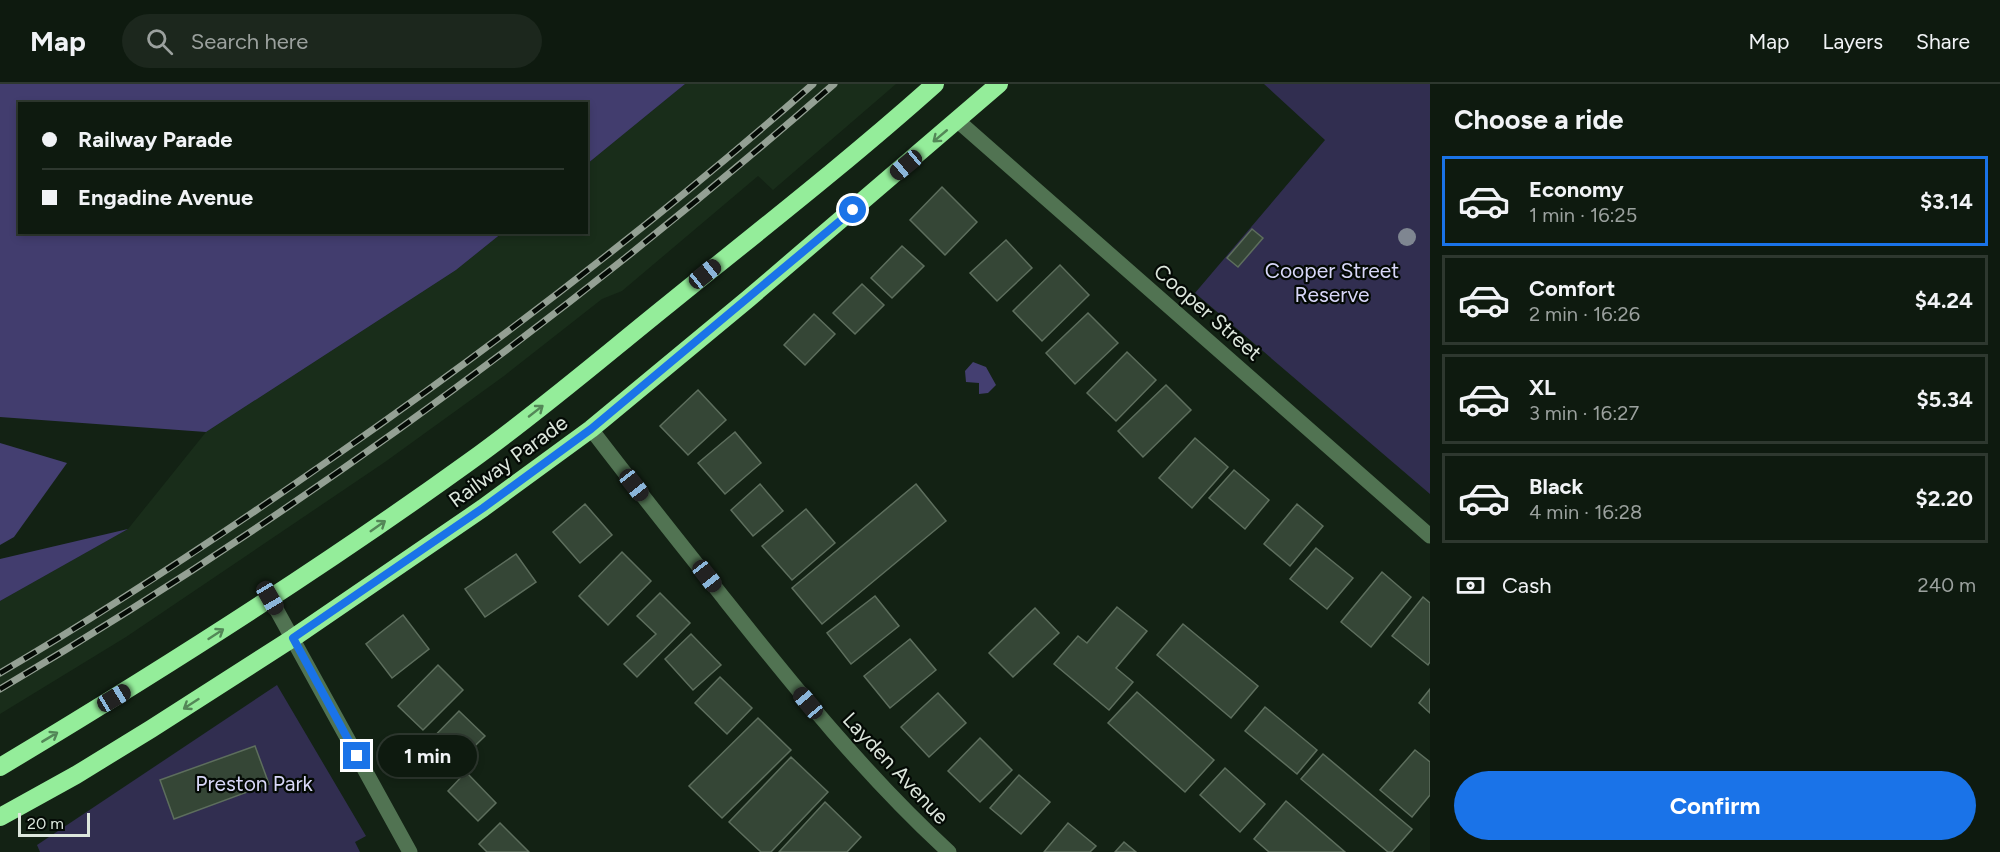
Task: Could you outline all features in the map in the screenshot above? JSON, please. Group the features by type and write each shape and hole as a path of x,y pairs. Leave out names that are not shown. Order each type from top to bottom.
{"highway":[{"name":"Railway Parade","path":"0,767 133,687 304,577 471,461 570,385 779,216 936,84"},
{"name":"Railway Parade","path":"0,818 151,729 293,638 483,508 591,429 999,84"}],"street":[{"name":"Cooper Street","path":"958,121 1430,536"},
{"name":"Layden Avenue","path":"591,429 779,668 837,737 878,783 949,852"},
{"path":"270,598 410,852"}],"shaded area":[{"path":"0,84 685,84 588,163 588,102 18,102 18,234 501,234 456,270 206,432 0,417"},
{"path":"685,84 896,84 773,190 758,176 622,291 602,299 504,376 385,462 126,637 0,714 0,601 128,529 206,432 456,270 501,234 588,234 588,163"},
{"path":"973,362 986,367 996,385 988,393 979,394 979,383 966,382 965,371"},
{"path":"0,443 67,463 14,537 0,545"},
{"path":"128,529 0,601 0,559"}],"green space":[{"name":"Cooper Street Reserve","path":"1264,84 1430,84 1430,494 1195,293 1325,140"},
{"name":"Preston Park","path":"277,685 366,836 355,842 360,852 40,852 37,845"}],"building":[{"path":"942,187 977,222 945,255 910,220"},
{"path":"1252,229 1263,238 1238,267 1227,258"},
{"path":"1006,240 1032,268 997,301 970,273"},
{"path":"902,246 924,266 892,298 871,278"},
{"path":"1060,265 1089,295 1042,341 1013,311"},
{"path":"862,284 884,305 855,334 833,313"},
{"path":"1088,313 1118,343 1075,384 1046,353"},
{"path":"814,314 835,334 805,365 784,345"},
{"path":"1127,352 1156,380 1116,421 1087,393"},
{"path":"1166,385 1191,410 1143,457 1118,431"},
{"path":"698,390 726,420 688,455 660,426"},
{"path":"735,432 761,463 725,494 698,463"},
{"path":"1195,438 1228,467 1192,508 1159,478"},
{"path":"1234,470 1269,500 1245,529 1209,498"},
{"path":"760,484 783,511 753,536 731,510"},
{"path":"916,484 946,521 822,624 792,588"},
{"path":"585,504 612,535 580,563 553,532"},
{"path":"1297,504 1323,526 1290,566 1264,544"},
{"path":"806,509 835,543 792,580 762,546"},
{"path":"1316,548 1353,578 1327,609 1290,579"},
{"path":"622,552 651,581 608,625 579,596"},
{"path":"516,554 536,582 485,617 465,589"},
{"path":"1382,572 1411,597 1371,647 1341,622"},
{"path":"660,593 690,623 637,677 624,664 656,634 637,616"},
{"path":"875,596 899,626 851,664 827,633"},
{"path":"1423,597 1430,603 1430,662 1428,665 1392,636"},
{"path":"1117,607 1147,631 1116,668 1133,682 1109,710 1054,664 1078,636 1087,643"},
{"path":"1035,608 1059,633 1013,677 989,653"},
{"path":"403,615 429,649 392,678 366,644"},
{"path":"1183,624 1258,686 1231,718 1157,655"},
{"path":"691,634 721,665 693,690 665,659"},
{"path":"910,639 936,670 890,708 864,676"},
{"path":"438,665 463,690 423,730 398,706"},
{"path":"720,677 752,708 727,734 695,703"},
{"path":"1430,689 1430,713 1419,703"},
{"path":"1137,692 1214,760 1185,792 1108,723"},
{"path":"938,693 966,723 929,757 901,727"},
{"path":"1265,707 1317,750 1297,774 1245,731"},
{"path":"459,711 485,736 444,776 419,752"},
{"path":"758,718 791,750 722,818 689,786"},
{"path":"980,738 1012,770 980,802 948,771"},
{"path":"255,746 269,784 174,819 160,780"},
{"path":"1415,750 1430,762 1430,795 1412,817 1380,790"},
{"path":"1323,754 1412,829 1392,852 1388,852 1301,779"},
{"path":"791,757 828,792 771,852 761,852 729,822"},
{"path":"1225,768 1265,804 1240,832 1200,795"},
{"path":"466,772 496,803 478,821 448,791"},
{"path":"1019,775 1050,802 1021,834 990,808"},
{"path":"1286,801 1345,852 1269,852 1254,839"},
{"path":"825,802 861,837 847,852 779,852"},
{"path":"500,823 529,852 487,852 479,844"},
{"path":"1068,823 1096,846 1090,852 1044,852"},
{"path":"1124,842 1136,852 1115,852"}],"railway":[{"path":"0,673 86,622 211,540 335,456 458,368 638,230 756,134 813,84"},
{"path":"0,689 219,553 326,481 431,406 636,249 834,84"}],"route":[{"path":"357,756 293,638 483,508 591,429 853,210"}]}
